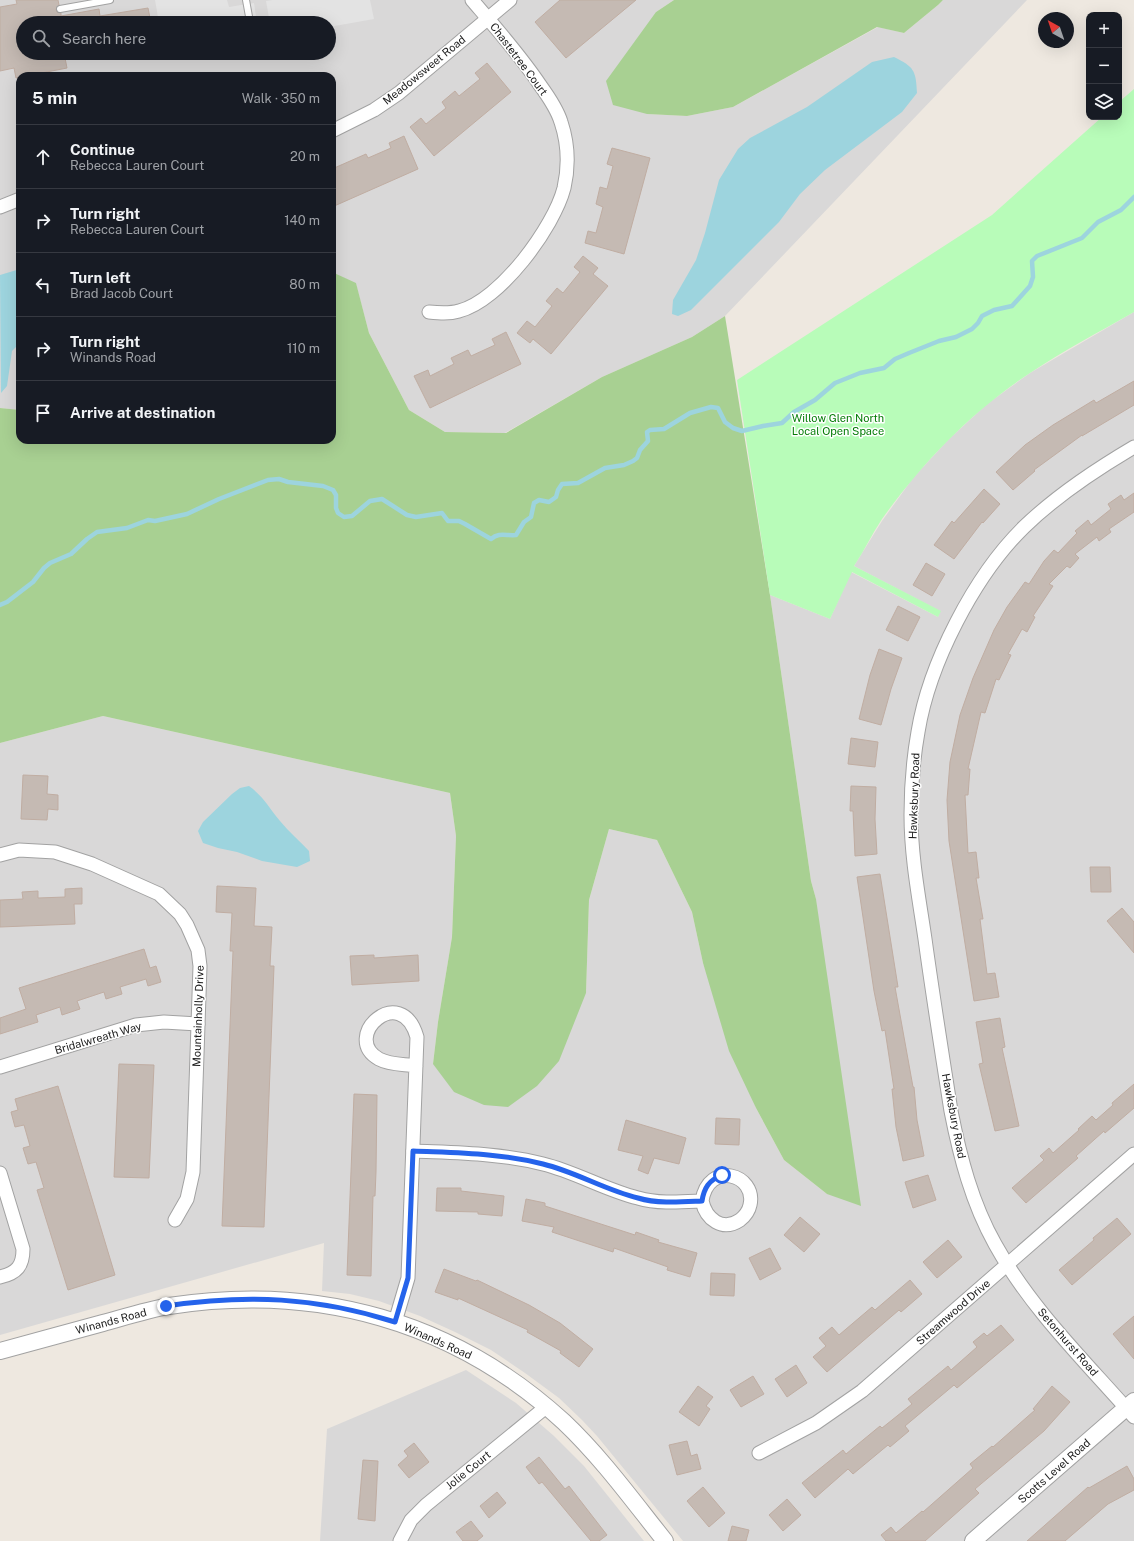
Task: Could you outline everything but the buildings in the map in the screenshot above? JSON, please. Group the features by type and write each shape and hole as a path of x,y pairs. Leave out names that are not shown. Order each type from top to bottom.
{"street":[{"name":"Chastetree Court","path":"429,312 444,313 460,311 476,303 509,277 521,264 544,232 555,212 564,188 567,168 567,154 561,121 547,95 528,68 472,0"},
{"name":"Meadowsweet Road","path":"336,129 374,110 399,93 510,0"},
{"path":"0,207 16,201"},
{"name":"Hawksbury Road","path":"1007,1264 994,1242 968,1180 958,1148 951,1111 914,864 911,817 913,775 918,731 928,693 947,643 976,589 997,559 1023,528 1052,502 1083,478 1134,447"},
{"name":"Mountainholly Drive","path":"0,855 19,850 34,850 55,852 77,858 160,894 184,919 193,937 198,950 200,966 192,1172 187,1198 175,1220"},
{"path":"395,1322 408,1278 413,1151 416,1066 417,1037 410,1020 402,1015 392,1013 382,1014 369,1028 367,1039 369,1050 380,1059 416,1066"},
{"name":"Bridalwreath Way","path":"0,1067 136,1025 164,1022 198,1024"},
{"path":"413,1151 494,1155 520,1158 545,1164 639,1198 662,1202 702,1201"},
{"name":"Streamwood Drive","path":"759,1453 816,1423 862,1391 1134,1154"},
{"path":"0,1173 23,1249 23,1258 21,1265 16,1270 8,1275 0,1277"},
{"name":"Setonhurst Road","path":"1007,1264 1036,1306 1131,1408"},
{"name":"Winands Road","path":"0,1351 166,1306 232,1299 302,1301 340,1307 395,1322 416,1328 483,1361 518,1384 575,1433 665,1541"},
{"name":"Jolie Court","path":"400,1541 411,1520 426,1505 546,1407"},
{"name":"Scotts Level Road","path":"973,1541 1131,1408"}],"lane":[{"path":"60,9 110,0"},
{"path":"246,0 249,16"}],"shaded area":[{"path":"0,0 674,0 656,12 647,114 687,116 733,107 878,27 904,33 943,0 1027,0 725,316 692,337 602,377 505,433 445,432 409,410 369,333 356,284 336,274 336,72 16,72 16,410 0,408"},
{"path":"155,0 227,0 229,7 254,3 256,16 158,16"},
{"path":"370,0 374,19 336,26 336,16 269,16 266,1"},
{"path":"1134,312 1134,1541 683,1541 597,1436 582,1420 559,1398 525,1373 491,1350 420,1316 379,1301 350,1294 322,1291 324,1243 0,1335 0,743 103,716 450,793 456,836 452,937 438,1022 433,1064 586,993 589,900 609,829 657,840 692,912 703,963 756,1108 784,1160 827,1194 816,899 811,881 770,595 830,619 851,572 938,617 940,611 854,566 882,521 913,478 948,440 987,404 1030,373"},
{"path":"466,1370 516,1403 554,1436 584,1466 644,1541 320,1541 327,1429"}],"green space":[{"path":"674,0 943,0 904,33 877,27 733,107 687,116 647,114 613,105 606,81 656,12"},
{"name":"Willow Glen North Local Open Space","path":"1134,89 1134,312 1068,349 1030,373 1008,388 968,422 931,458 897,498 878,525 854,566 941,611 938,617 852,572 830,619 770,595 737,380 992,215 1099,120 1122,120 1122,99"},
{"path":"336,274 356,283 369,333 409,410 445,432 506,433 602,377 692,337 725,316 770,595 811,881 816,899 861,1206 827,1194 784,1160 756,1108 729,1051 703,963 692,912 657,840 609,829 589,900 586,993 559,1061 537,1086 508,1107 484,1105 454,1092 433,1064 438,1022 452,937 456,836 450,793 103,716 0,743 0,408 16,410 16,444 336,444"}],"water":[{"path":"894,57 913,70 916,79 917,93 902,112 825,170 800,194 779,222 691,310 678,316 672,314 673,300 696,260 719,180 738,149 750,138 807,107 872,62"},
{"path":"16,270 16,347 12,351 7,386 1,393 0,275"},
{"path":"249,786 259,794 283,825 309,851 310,861 297,867 262,861 237,852 203,843 198,831 203,822 232,794 240,788"}],"waterway":[{"path":"0,605 7,602 33,582 50,563 71,554 97,532 127,528 148,520 155,521 187,514 219,499 268,480 279,479 288,482 323,486 333,490 336,495 336,508 338,513 344,517 352,516 370,501 382,499 407,515 416,517 442,513 448,521 459,521 491,539 500,535 516,535 524,522 531,517 534,503 539,500 549,502 556,497 562,484 578,483 605,468 624,465 633,461 637,458 640,450 648,441 647,432 650,430 664,429 690,413 711,407 718,408 725,422 733,428 742,431 782,423 794,412 815,400 835,383 860,373 884,368 895,359 939,341 956,337 972,329 982,316 994,310 1012,306 1030,286 1033,277 1032,261 1037,256 1082,238 1098,222 1121,210 1134,197"}],"route":[{"path":"166,1306 232,1299 302,1301 340,1307 395,1322 408,1278 413,1151 494,1155 520,1158 545,1164 615,1191 639,1198 662,1202 702,1201 703,1192 707,1184 714,1178 722,1175"}]}
